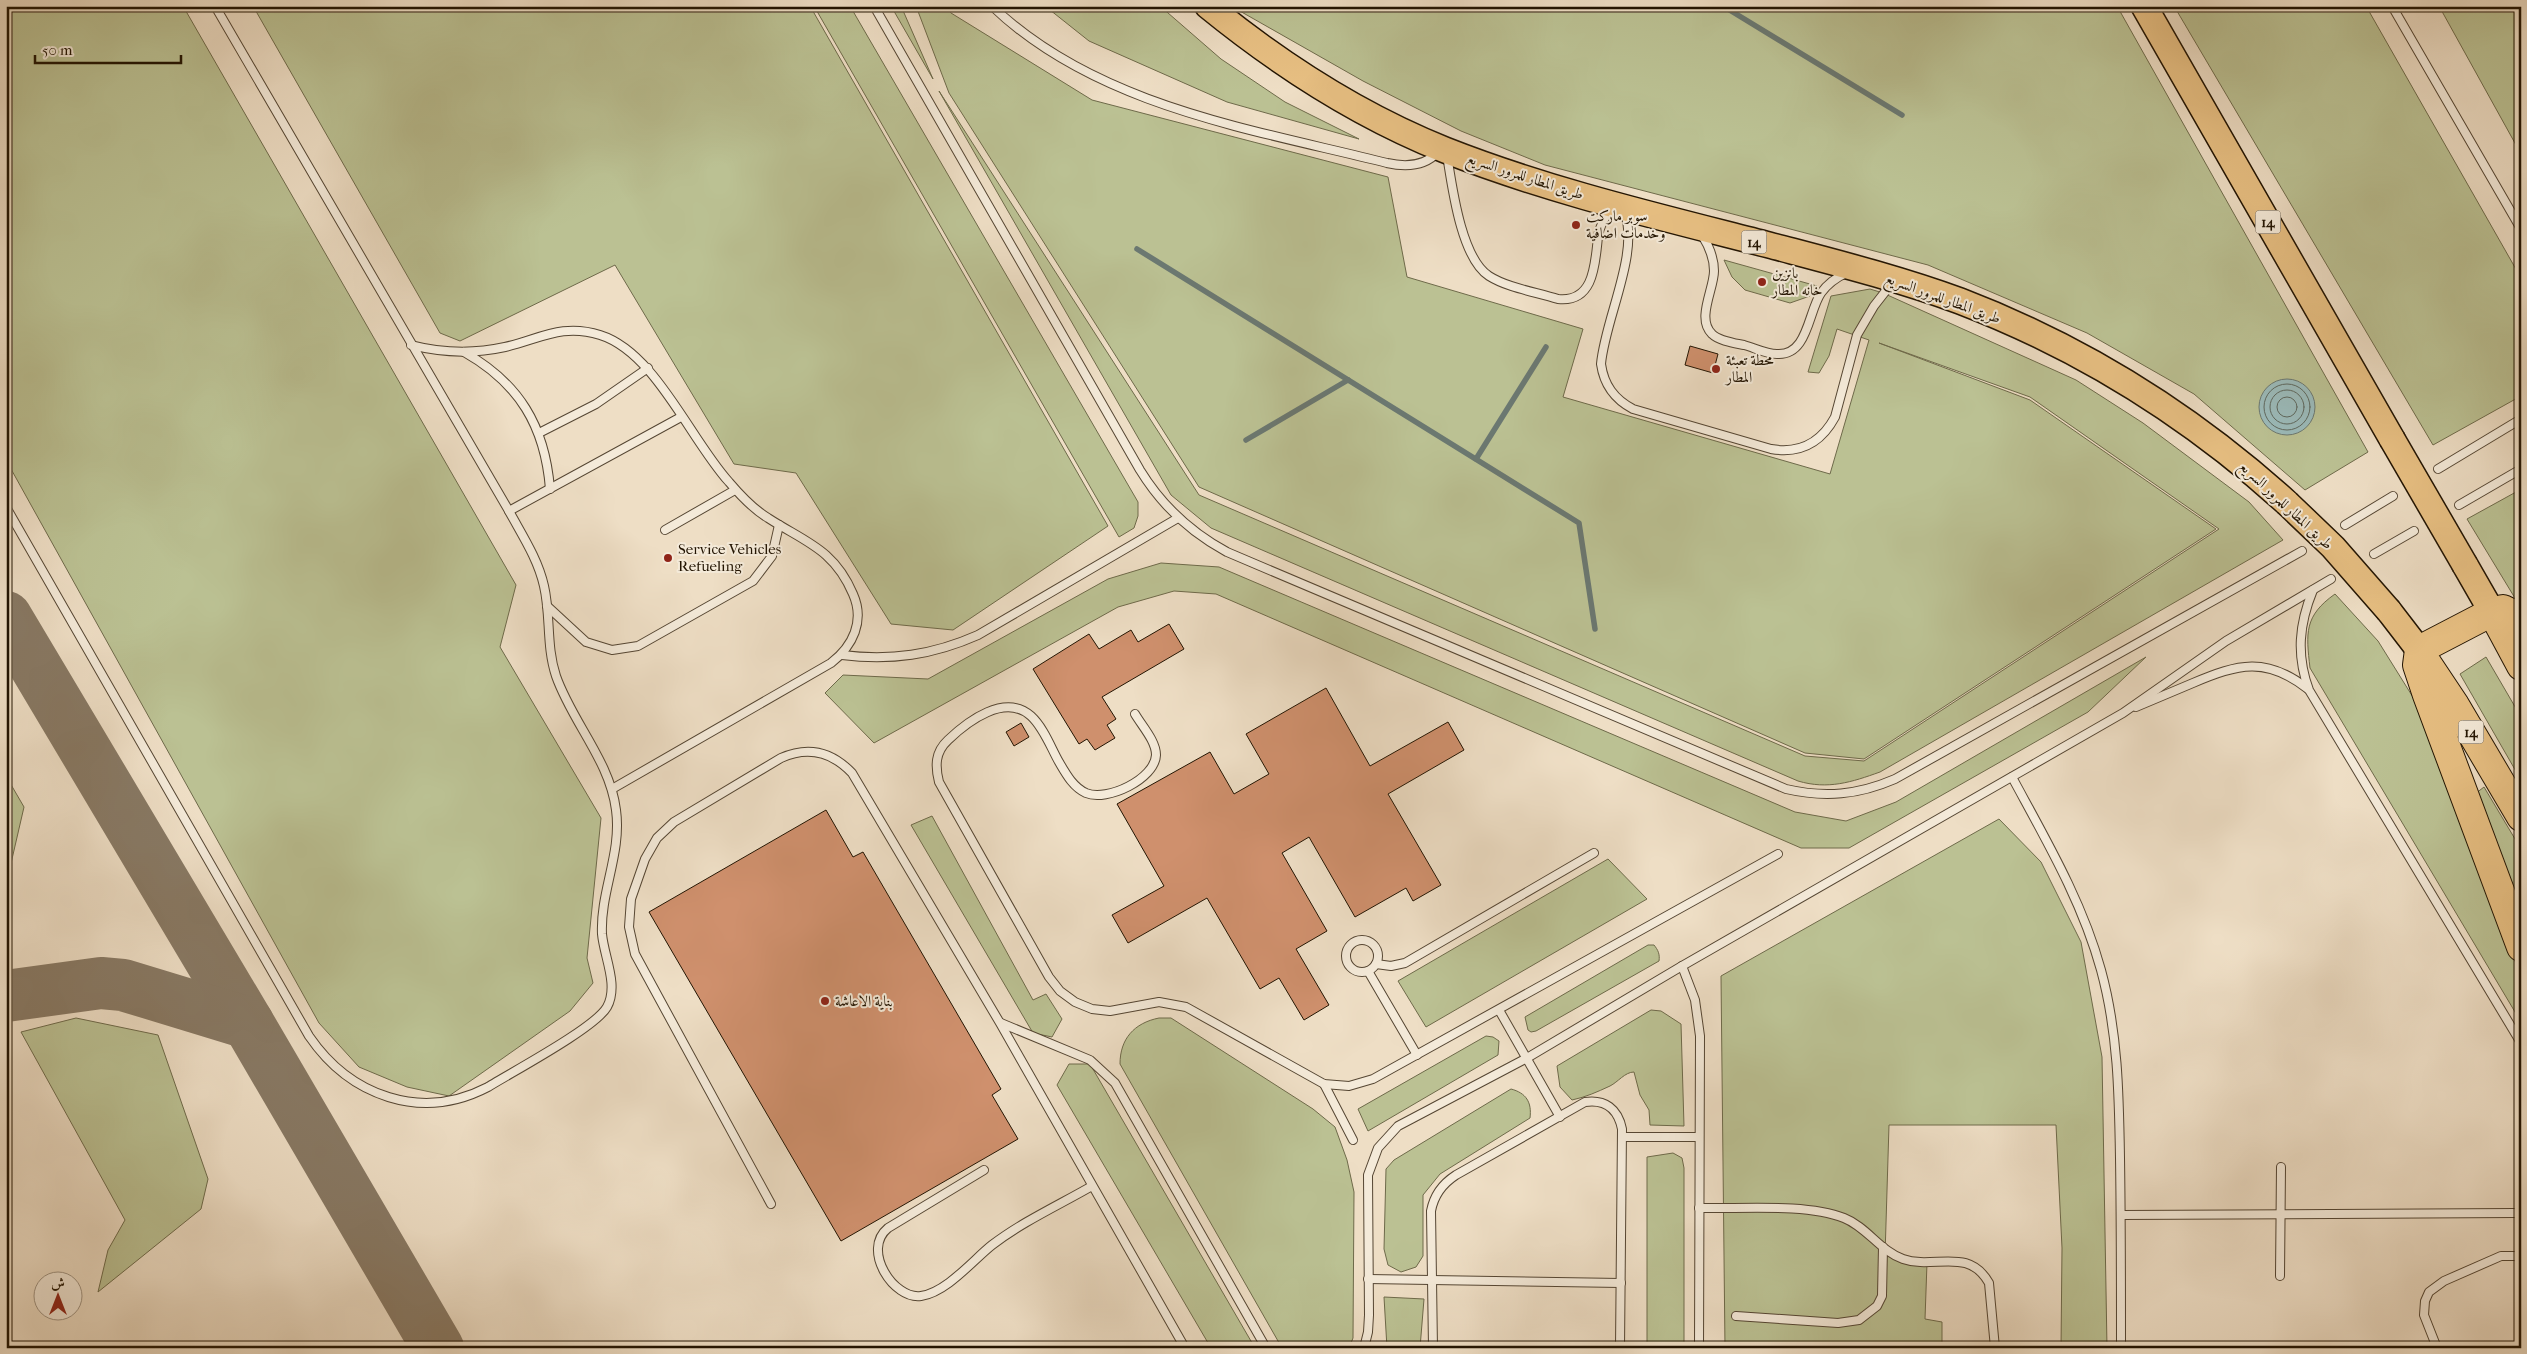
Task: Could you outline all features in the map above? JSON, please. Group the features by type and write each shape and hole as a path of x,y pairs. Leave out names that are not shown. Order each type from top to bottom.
{"highway":[{"path":"2521,625 2512,614 2503,609 2492,612 2419,650 2416,658 2419,672 2521,947"},
{"path":"2492,612 2521,666"},
{"name":"طريق المطار للمرور السريع","path":"2419,650 2455,705 2521,817"}],"main road":[{"name":"طريق المطار للمرور السريع","path":"1208,6 1309,78 1374,116 1444,149 1530,179 1619,205 1895,279 1960,301 2012,323 2112,374 2206,435 2250,469 2333,547 2389,611 2419,650"},
{"name":"14","path":"2144,6 2492,612"}],"lane":[{"path":"6,507 309,1036 334,1066 366,1088 384,1096 419,1103 454,1100 471,1096 601,1016 611,995 612,983 604,952 602,932 617,832 616,810 612,789 569,706 556,675 548,642 547,606 540,569 509,511 215,6"},
{"path":"874,6 1140,470 1164,504 1178,518 1204,539 1227,552 1768,782 1804,793 1822,795 1860,792 1895,779 2302,551"},
{"path":"992,6 1031,38 1069,63 1108,84 1150,100 1396,165 1425,162 1444,149 1471,255 1488,275 1504,282 1558,299 1566,300 1580,295 1594,272 1601,225 1619,205 1627,219 1628,243 1601,364 1611,392 1624,404 1633,409 1771,449 1792,451 1802,448 1817,440 1829,428 1835,417 1857,335 1874,306 1895,279"},
{"path":"2392,6 2521,230"},
{"path":"1694,226 1707,243 1713,263 1712,284 1706,314 1707,328 1717,338 1771,353 1786,353 1798,346 1821,293 1837,277 1859,269"},
{"path":"412,345 429,349 464,352 506,347 555,331 585,331 614,340 632,352 648,368 708,458 735,490 766,517 817,546 827,555 853,594 857,606 856,633 842,655 612,789"},
{"path":"464,352 480,361 509,386 531,416 545,451 550,489"},
{"path":"539,433 596,404 648,368"},
{"path":"509,511 681,417"},
{"path":"2438,469 2521,419"},
{"path":"2458,505 2521,469"},
{"path":"666,530 735,490"},
{"path":"2345,525 2393,496"},
{"path":"842,655 888,658 934,652 956,644 978,635 1178,518"},
{"path":"547,606 576,635 586,642 612,650 638,646 753,581 772,556 779,525"},
{"path":"2374,554 2414,531"},
{"path":"1364,1348 1368,1332 1368,1175 1378,1148 1387,1136 1410,1118 1527,1058 1682,966 2123,713 2218,646 2331,579"},
{"path":"2313,590 2303,618 2300,647 2304,676 2309,690 2521,1042"},
{"path":"2123,713 2222,671 2248,665 2269,667 2284,672 2309,690"},
{"path":"1135,714 1152,742 1156,755 1154,762 1147,773 1112,794 1096,796 1079,789 1067,775 1037,723 1024,712 1007,707 988,712 942,746 936,763 939,782 1049,977 1060,991 1075,1002 1092,1009 1110,1011 1159,1002 1186,1007 1324,1084 1349,1086 1361,1084 1499,1010 1778,854"},
{"path":"771,1204 641,966 631,941 629,927 631,899 645,859 657,838 674,822 793,752 820,752 832,756 852,773 1000,1023 1185,1348"},
{"path":"2012,777 2063,870 2081,911 2101,971 2109,1006 2119,1077 2122,1348"},
{"path":"1376,964 1390,966 1405,963 1594,853"},
{"path":"1363,940 1373,944 1378,954 1376,964 1368,971 1352,970 1346,962 1346,951 1353,943 1363,940"},
{"path":"1682,966 1690,982 1698,1017 1699,1348"},
{"path":"1368,971 1417,1055"},
{"path":"1499,1010 1560,1117"},
{"path":"1000,1023 1090,1060 1115,1083 1266,1348"},
{"path":"1324,1084 1353,1140"},
{"path":"1433,1348 1432,1212 1433,1202 1442,1186 1456,1176 1586,1102 1603,1102 1616,1112 1620,1120 1622,1137 1620,1348"},
{"path":"1622,1137 1699,1137"},
{"path":"2280,1167 2280,1276"},
{"path":"984,1170 888,1228 879,1237 876,1249 880,1261 891,1281 904,1293 912,1296 929,1294 963,1272 993,1244 1092,1186"},
{"path":"1699,1208 1818,1211 1844,1218 1856,1224 1892,1254 1912,1262 1958,1261 1977,1267 1989,1283 1995,1348"},
{"path":"2121,1215 2515,1213"},
{"path":"1736,1316 1838,1323 1859,1320 1877,1306 1882,1296 1883,1247"},
{"path":"2437,1348 2424,1315 2425,1301 2429,1292 2444,1281 2501,1256 2508,1255 2521,1258"},
{"path":"1368,1279 1621,1283"}],"green space":[{"path":"6,6 183,6 516,585 500,647 601,818 587,958 593,983 570,1011 449,1096 407,1087 359,1067 319,1023 6,460"},
{"path":"253,6 810,6 1108,526 953,630 891,624 796,473 734,464 615,265 460,341 440,333"},
{"path":"814,6 850,6 1138,502 1138,516 1134,528 1119,537"},
{"path":"891,6 901,6 933,79"},
{"path":"916,6 946,6 951,13 1092,100 1388,177 1407,277 1583,329 1563,397 1830,474 1869,340 1837,329 1829,356 1819,373 1808,372 1831,296 1870,289 1883,293 2076,380 2143,423 2249,502 2283,540 1880,772 1840,784 1820,785 1798,781 1211,528 1171,495 939,91 1199,495 1805,756 1864,761 2219,529 2030,397 1879,343 2030,400 2216,529 1864,759 1805,753 1199,487 949,93"},
{"path":"1045,6 1160,6 1221,59 1285,102 1359,139 1227,102 1089,41"},
{"path":"1231,6 2117,6 2368,452 2305,490 2194,394 2087,333 1928,265 1545,165 1461,131 1363,81"},
{"path":"2174,6 2366,6 2521,278 2521,396 2433,445"},
{"path":"2439,6 2521,6 2521,154"},
{"path":"1724,260 1817,286 1810,296 1790,303 1745,290 1732,277"},
{"path":"2516,492 2521,492 2521,608 2467,519"},
{"path":"1161,563 1219,567 1795,812 1846,821 1896,802 2146,657 2088,712 1849,848 1801,848 1216,594 1174,591 1118,607 874,743 825,693 843,675 928,679 1108,579"},
{"path":"2335,594 2378,641 2416,702 2521,977 2521,1022 2310,668 2309,626 2317,610"},
{"path":"2486,657 2521,717 2521,780 2460,674"},
{"path":"6,776 24,807 6,885"},
{"path":"2484,787 2521,849 2521,916 2475,794"},
{"path":"932,816 1033,1000 1046,994 1062,1019 1052,1037 1033,1033 911,825"},
{"path":"1999,819 2041,862 2081,942 2102,1057 2107,1348 2061,1348 2062,1248 2056,1125 1889,1125 1885,1256 1927,1263 1925,1319 1942,1322 1942,1348 1725,1348 1721,976"},
{"path":"1608,859 1647,899 1426,1027 1398,981"},
{"path":"1648,945 1654,945 1658,950 1659,961 1536,1031 1531,1032 1528,1030 1525,1017"},
{"path":"1651,1010 1661,1011 1681,1024 1684,1126 1650,1125 1649,1110 1640,1095 1634,1072 1605,1088 1572,1100 1560,1087 1557,1066"},
{"path":"76,1018 158,1035 208,1179 201,1209 98,1292 108,1250 125,1220 21,1032"},
{"path":"1159,1018 1171,1018 1313,1109 1335,1127 1347,1160 1354,1192 1353,1338 1349,1348 1282,1348 1120,1064 1123,1047 1130,1034 1142,1024"},
{"path":"1486,1036 1493,1037 1499,1041 1498,1055 1368,1131 1358,1109"},
{"path":"1069,1064 1090,1064 1255,1348 1211,1348 1057,1085"},
{"path":"1511,1089 1521,1093 1527,1099 1530,1107 1530,1118 1440,1174 1423,1195 1423,1256 1416,1267 1401,1272 1388,1265 1384,1249 1386,1169 1394,1160"},
{"path":"1673,1153 1682,1158 1684,1168 1684,1348 1647,1348 1647,1157"},
{"path":"1384,1297 1424,1299 1420,1348 1387,1348"}],"water":[{"path":"2281,379 2293,379 2303,383 2311,391 2315,407 2311,423 2303,431 2293,435 2281,435 2271,431 2263,423 2259,413 2259,401 2263,391 2271,383"}],"building":[{"path":"1690,346 1718,354 1713,373 1685,365"},
{"path":"1169,624 1184,649 1102,697 1116,719 1107,725 1115,738 1095,750 1087,739 1079,744 1033,669 1089,634 1099,649 1131,630 1138,642"},
{"path":"1326,688 1370,766 1448,722 1464,750 1388,794 1441,885 1413,901 1406,888 1355,917 1309,837 1282,853 1327,931 1296,949 1329,1005 1304,1020 1279,978 1260,989 1207,898 1128,943 1112,915 1164,886 1117,804 1210,752 1234,794 1269,774 1246,734"},
{"path":"1021,723 1029,737 1014,746 1006,732"},
{"name":"بناية الاعاشة","path":"826,810 853,857 863,852 1001,1089 992,1095 1018,1139 841,1241 649,912"}],"waterway":[{"path":"1723,6 1902,115"},
{"path":"1137,249 1579,523 1595,629"},
{"path":"1476,459 1546,347"},
{"path":"1246,440 1348,380"}],"taxiway":[{"path":"6,617 248,1023 438,1348"},
{"path":"6,996 101,983 123,985 248,1023"}],"place":[{"name":"سوبر ماركت وخدمات اضافية","path":"1576,225"},
{"name":"بانزين خانه المطار","path":"1762,282"},
{"name":"محطة تعبئة المطار","path":"1716,369"},
{"name":"Service Vehicles Refueling","path":"668,558"},
{"name":"بناية الاعاشة","path":"825,1001"}]}
